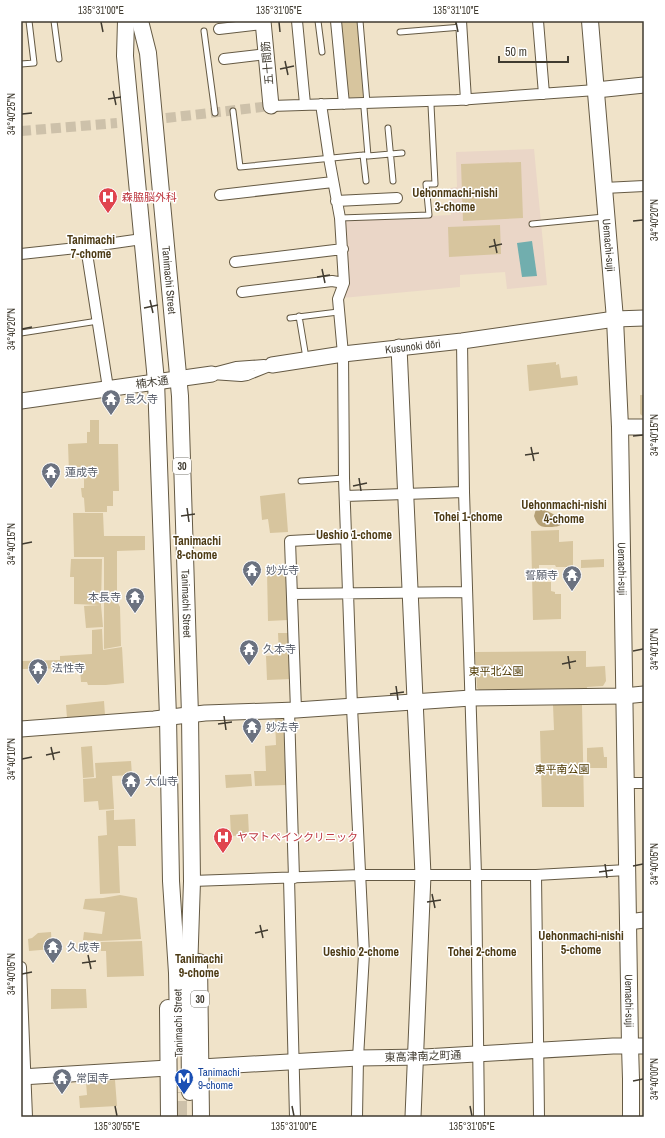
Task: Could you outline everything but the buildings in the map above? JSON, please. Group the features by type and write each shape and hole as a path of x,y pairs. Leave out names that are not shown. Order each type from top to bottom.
{"main road":[{"name":"30","path":"116,21 125,56"},
{"name":"Tanimachi Street","path":"126,21 125,56 156,382 168,717 171,881 184,1092 192,881 190,715 179,378 148,53 140,21"},
{"name":"30","path":"148,53 149,21"},
{"name":"Uemachi-suji","path":"590,21 615,319 620,427 627,870 636,921 637,1046 631,1079 631,1117"},
{"name":"30","path":"169,1117 168,974 171,881"},
{"name":"30","path":"192,881 200,972 202,1117"}],"street":[{"path":"297,21 305,104"},
{"path":"336,21 344,104"},
{"path":"538,21 544,94"},
{"path":"219,29 263,23"},
{"name":"五十間筋","path":"263,23 271,106"},
{"path":"463,23 466,100"},
{"path":"224,59 266,54"},
{"path":"271,106 305,104 344,104 365,106 466,100 644,85"},
{"path":"321,104 340,218 343,249 344,283 338,299 338,312 343,354 346,538 352,706 364,954 358,1058 357,1117"},
{"path":"220,195 333,182"},
{"path":"604,188 644,186"},
{"path":"336,201 397,198"},
{"path":"21,254 142,239"},
{"path":"86,247 108,388"},
{"path":"235,262 343,249"},
{"path":"242,292 332,281 344,283"},
{"name":"Kusunoki dōri","path":"212,374 236,376 246,375 272,365 343,354 462,341 615,319 644,318"},
{"path":"462,341 464,492 476,875 479,1117"},
{"path":"399,347 423,875 413,1117"},
{"name":"楠木通","path":"21,400 212,374"},
{"path":"620,427 644,427"},
{"path":"345,496 464,492"},
{"path":"295,1117 293,1062 292,594 290,541 346,538"},
{"path":"292,594 467,592"},
{"path":"21,729 190,715 471,698 624,696 644,694"},
{"path":"626,783 644,783"},
{"path":"192,881 360,875 536,875 627,870"},
{"path":"536,875 539,1117"},
{"path":"21,967 23,1077 27,1117"},
{"name":"東高津南之町通","path":"202,1067 358,1058 415,1057 637,1046"},
{"path":"23,1077 168,1068"}],"lane":[{"path":"21,64 34,63 29,21"},
{"path":"54,21 59,59"},
{"path":"318,21 322,52"},
{"path":"360,21 365,106 366,181"},
{"path":"400,32 463,23"},
{"path":"204,31 215,113"},
{"path":"340,218 429,215 426,184 434,184 431,105"},
{"path":"233,111 240,166 402,153"},
{"path":"388,128 393,181"},
{"path":"532,224 607,217"},
{"path":"290,318 338,312"},
{"path":"299,316 306,360"},
{"path":"21,333 98,321"},
{"path":"301,481 344,478"}],"shaded area":[{"path":"534,149 547,285 507,289 505,272 460,275 460,287 342,298 349,283 345,220 451,215 450,188 457,187 456,152"},
{"path":"536,509 552,513 561,521 562,524 552,527 539,525 534,516"}],"green space":[{"path":"339,21 358,21 365,97 347,98"},
{"path":"521,162 523,218 463,221 461,164"},
{"path":"500,225 501,254 449,257 448,227"},
{"path":"556,362 556,365 559,364 561,378 577,376 578,385 529,391 527,365"},
{"path":"640,395 644,395 644,417 640,414"},
{"path":"90,420 99,420 99,444 118,444 119,491 113,491 113,506 107,506 107,512 85,512 84,498 82,497 81,488 84,488 84,473 69,473 68,444 87,443 87,432 90,432"},
{"path":"285,493 288,532 270,533 268,519 262,520 260,496"},
{"path":"73,513 103,513 104,536 145,536 145,550 117,551 117,601 120,607 121,646 104,649 104,557 74,557"},
{"path":"559,530 559,542 573,541 573,567 539,565 539,582 551,582 551,591 555,592 555,594 561,594 561,619 533,620 531,531"},
{"path":"71,559 102,559 101,605 103,627 86,628 84,606 100,605 74,604 74,577 70,577"},
{"path":"604,559 604,567 581,568 581,560"},
{"path":"287,571 288,620 268,621 267,572"},
{"path":"102,629 103,650 122,647 124,683 88,685 87,682 81,682 80,668 21,669 21,661 60,660 60,656 92,654 92,630"},
{"path":"278,633 290,633 291,679 267,680 266,656 279,655"},
{"name":"東平北公園","path":"586,651 586,667 605,666 606,681 603,686 587,688 479,690 477,688 475,652"},
{"path":"104,701 105,715 67,718 66,705"},
{"name":"東平南公園","path":"553,705 582,705 584,807 542,807 540,731 554,730"},
{"path":"283,717 286,785 255,786 254,771 266,771 265,746 276,745 275,718"},
{"path":"92,746 94,777 83,778 81,747"},
{"path":"603,747 604,757 607,757 607,768 587,768 587,748"},
{"path":"131,761 132,775 112,776 114,809 99,810 98,801 84,802 83,779 96,778 95,763"},
{"path":"251,774 252,786 226,788 225,775"},
{"path":"114,810 114,820 135,819 136,846 118,846 120,893 100,894 98,836 107,835 106,811"},
{"path":"248,814 249,835 231,836 230,815"},
{"path":"120,895 137,898 141,939 101,941 83,940 84,932 102,934 105,912 83,909 85,899"},
{"path":"51,932 52,949 29,951 28,939 32,938 38,933"},
{"path":"142,941 144,976 107,977 106,951 101,951 101,942"},
{"path":"51,989 86,989 87,1008 51,1009"},
{"path":"115,1080 117,1106 80,1108 79,1096 87,1095 86,1082"}],"water":[{"path":"532,241 537,276 522,277 517,243"}],"tunnel":[{"path":"166,118 271,106"},
{"path":"21,131 117,123"},
{"path":"179,1092 179,1117"}],"place":[{"name":"森脇脳外科","path":"108,214"},
{"name":"長久寺","path":"111,416"},
{"name":"蓮成寺","path":"51,489"},
{"name":"妙光寺","path":"252,587"},
{"name":"誓願寺","path":"572,592"},
{"name":"本長寺","path":"135,614"},
{"name":"久本寺","path":"249,666"},
{"name":"法性寺","path":"38,685"},
{"name":"妙法寺","path":"252,744"},
{"name":"大仙寺","path":"131,798"},
{"name":"ヤマトペインクリニック","path":"223,854"},
{"name":"久成寺","path":"53,964"},
{"name":"常国寺","path":"62,1095"},
{"name":"Tanimachi 9-chome","path":"184,1095"}],"district":[{"name":"Uehonmachi-nishi 3-chome","path":"455,200"},
{"name":"Tanimachi 7-chome","path":"91,247"},
{"name":"Uehonmachi-nishi 4-chome","path":"564,512"},
{"name":"Tohei 1-chome","path":"468,517"},
{"name":"Ueshio 1-chome","path":"354,535"},
{"name":"Tanimachi 8-chome","path":"197,548"},
{"name":"Uehonmachi-nishi 5-chome","path":"581,943"},
{"name":"Ueshio 2-chome","path":"361,952"},
{"name":"Tohei 2-chome","path":"482,952"},
{"name":"Tanimachi 9-chome","path":"199,966"}]}
